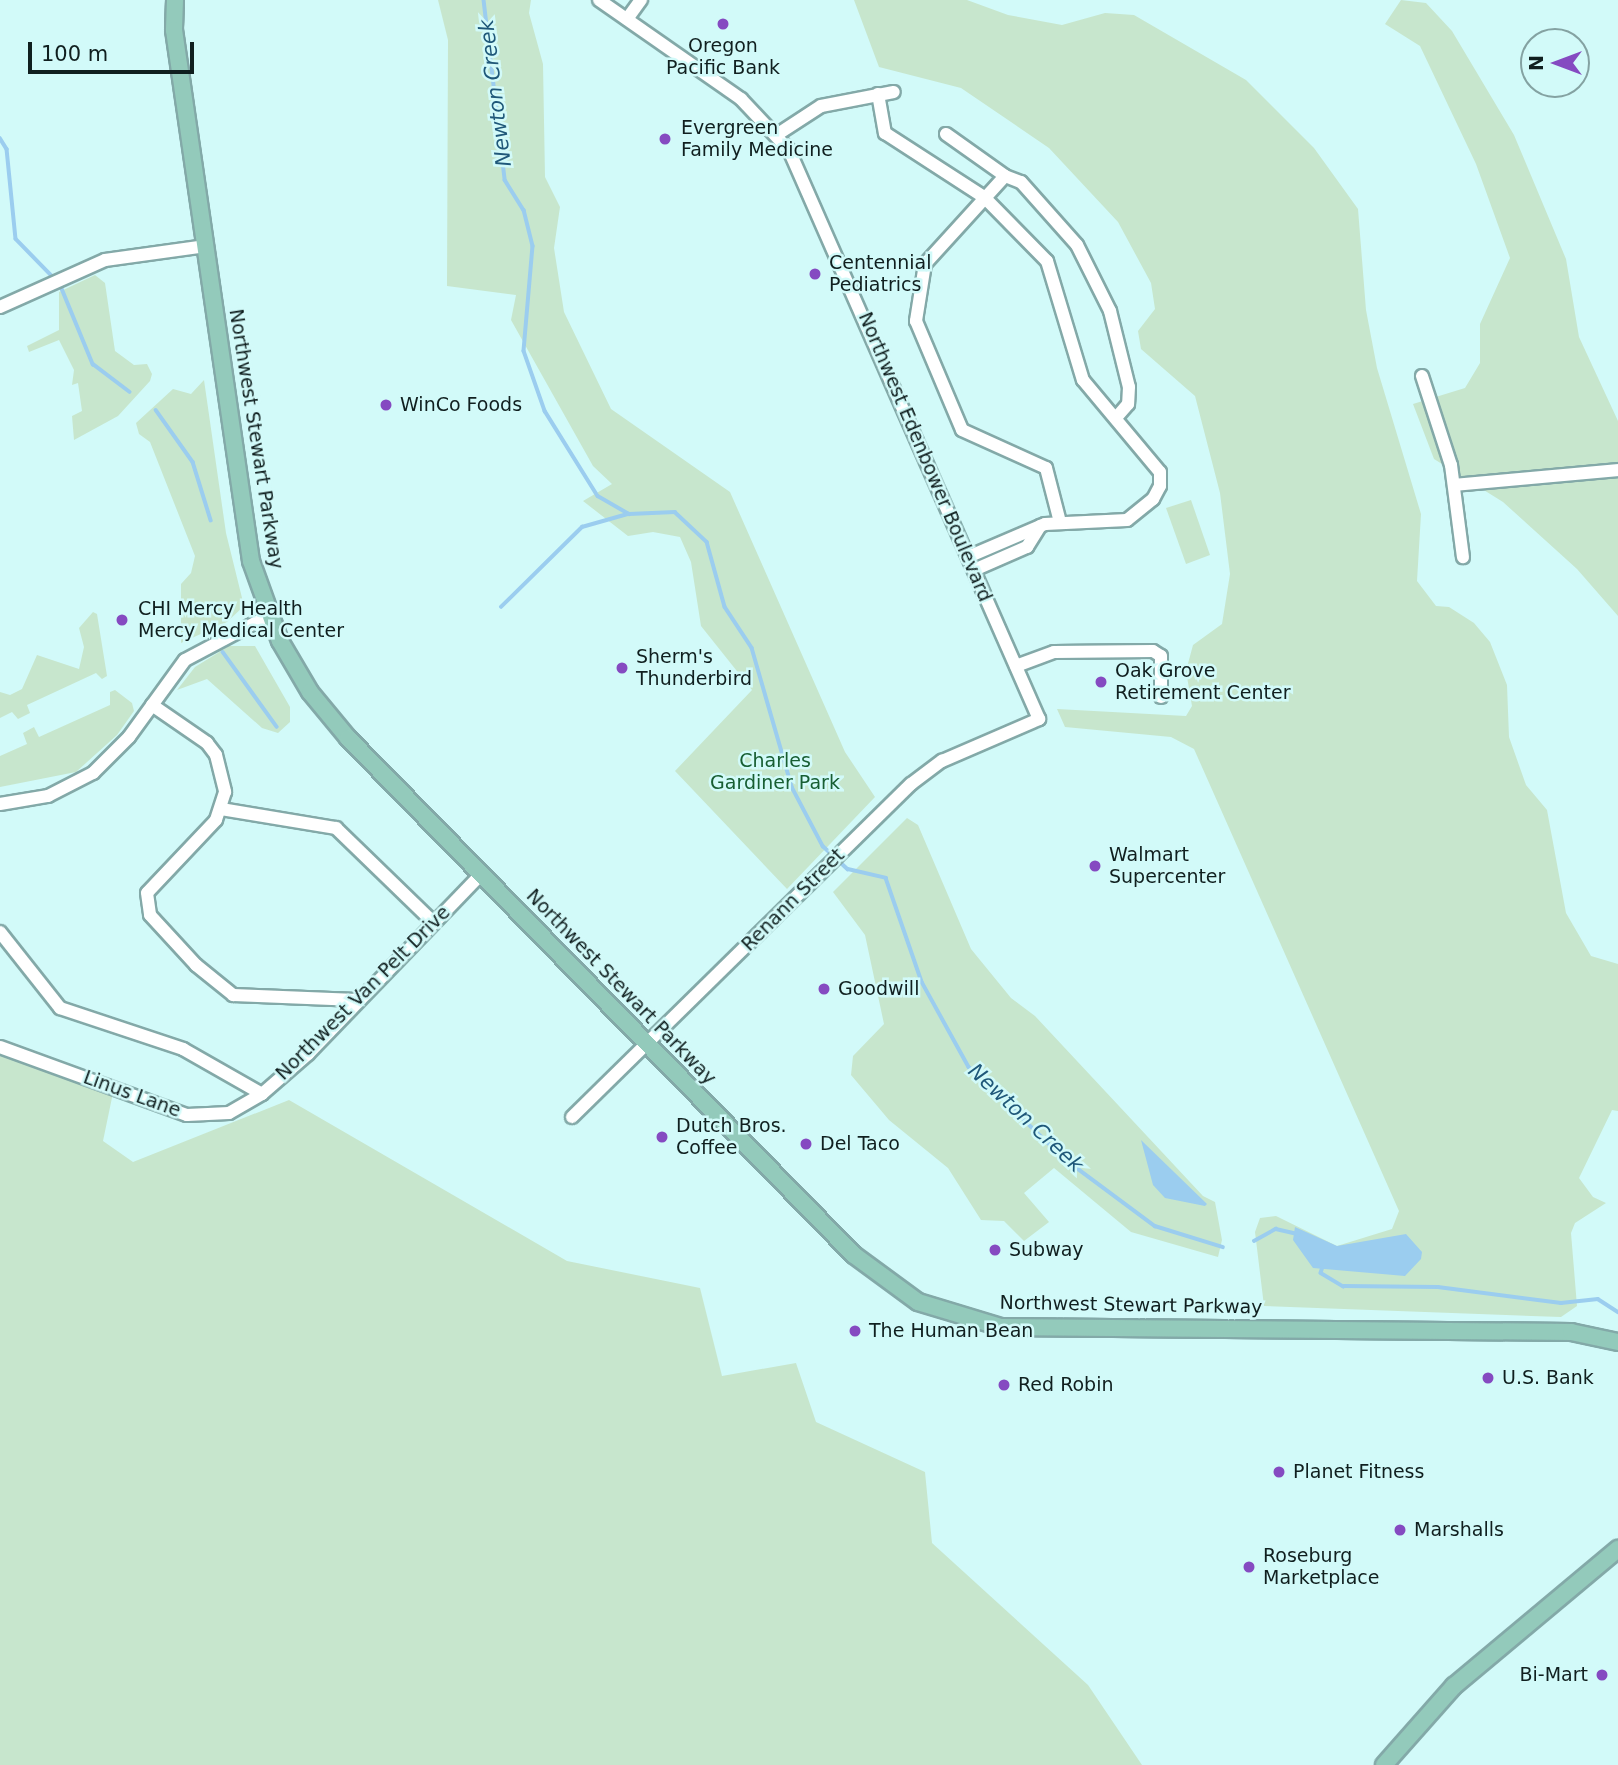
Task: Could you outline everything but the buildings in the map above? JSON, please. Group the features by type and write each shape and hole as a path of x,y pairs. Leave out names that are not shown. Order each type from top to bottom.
{"main road":[{"name":"Northwest Stewart Parkway","path":"175,0 174,30 251,561 268,616 323,708 481,874 868,1267 897,1291 953,1316 1029,1329 1571,1332 1618,1342"},
{"path":"1384,1765 1454,1686 1618,1549"}],"street":[{"name":"Northwest Edenbower Boulevard","path":"599,0 741,99 778,134 802,174 1038,719"},
{"path":"627,19 641,0"},
{"path":"778,134 821,106 894,92"},
{"path":"878,94 885,133 984,197 1047,261 1079,374 1156,464 1161,481 1157,493 1118,523 1060,522 1040,526 968,557"},
{"path":"946,134 1005,176 1021,182 1077,245 1110,311 1129,387 1128,404 1116,418"},
{"path":"1005,176 925,264 916,321 962,430 1046,468 1060,522"},
{"path":"0,307 87,266 206,246"},
{"path":"1422,376 1454,485 1463,557"},
{"path":"1454,485 1618,470"},
{"path":"974,570 1027,547 1040,526"},
{"path":"0,804 48,796 86,778 117,751 185,660 268,616"},
{"path":"1016,666 1054,652 1153,651 1161,656 1161,697"},
{"path":"152,705 195,733 216,755 225,792 221,809 209,829 147,893 150,915 196,965 233,995 357,1000"},
{"name":"Renann Street","path":"572,1117 911,784 942,761 1038,719"},
{"path":"221,809 336,828 433,922"},
{"name":"Northwest Van Pelt Drive","path":"0,932 60,1008 192,1053 262,1094 308,1054 481,874"},
{"name":"Linus Lane","path":"0,1047 187,1115 229,1113 262,1094"}],"green space":[{"name":"Charles Gardiner Park","path":"438,0 531,0 529,13 543,64 545,177 560,207 554,248 564,312 611,409 730,492 845,752 875,797 787,889 675,771 752,690 701,626 691,562 680,537 653,532 628,536 583,501 612,484 593,466 511,320 516,295 447,286 448,40"},
{"path":"854,0 967,0 1008,15 1062,25 1105,13 1134,15 1246,80 1314,148 1358,209 1366,310 1377,368 1421,514 1417,581 1436,606 1449,607 1474,623 1490,642 1507,685 1509,737 1526,785 1547,810 1566,913 1591,956 1618,964 1618,1111 1612,1110 1579,1178 1593,1197 1606,1203 1575,1223 1571,1233 1577,1306 1561,1317 1264,1306 1255,1232 1260,1218 1276,1216 1337,1246 1392,1229 1399,1211 1194,749 1171,737 1065,727 1057,709 1186,716 1192,706 1186,671 1193,645 1222,624 1230,574 1220,493 1195,396 1141,349 1138,331 1155,309 1151,283 1118,222 1049,148 961,88 879,67"},
{"path":"1401,0 1426,3 1452,31 1514,135 1566,259 1579,337 1618,421 1618,616 1577,569 1503,502 1434,459 1413,404 1465,388 1480,363 1480,324 1510,258 1476,164 1420,46 1385,24"},
{"path":"95,275 105,283 115,351 134,365 147,364 152,374 150,381 118,416 74,440 72,416 82,411 78,383 72,385 74,370 59,340 29,352 27,346 59,330 59,292"},
{"path":"204,380 226,533 244,606 227,622 181,643 181,584 191,573 195,556 150,442 139,434 136,423 173,389 191,394"},
{"path":"1191,500 1210,555 1186,564 1166,508"},
{"path":"93,612 97,614 107,676 102,679 96,673 27,705 30,713 18,719 12,712 0,718 0,692 10,695 22,689 37,655 79,669 84,647 79,628"},
{"path":"229,646 255,646 290,707 290,722 278,733 262,728 207,679 177,690 195,667"},
{"path":"115,690 132,703 134,711 117,735 76,772 0,787 0,756 27,744 23,733 34,727 39,737 110,705 110,692"},
{"path":"907,818 918,825 971,949 1011,998 1035,1016 1203,1196 1215,1202 1222,1240 1218,1257 1131,1232 1054,1168 1024,1193 1049,1222 1024,1241 1004,1221 981,1220 948,1168 889,1120 851,1075 853,1056 884,1024 865,935 833,892"},
{"path":"0,1055 114,1088 103,1141 133,1162 289,1100 567,1261 700,1288 722,1376 796,1363 816,1422 925,1472 932,1543 1088,1685 1142,1765 0,1765"}],"water":[{"path":"1141,1140 1207,1204 1205,1206 1165,1198 1153,1185"},
{"path":"1295,1227 1337,1246 1406,1234 1422,1252 1421,1259 1405,1276 1313,1268 1293,1240"}],"waterway":[{"name":"Newton Creek","path":"484,0 505,180 524,210 533,246 524,351 545,411 598,496 629,514 675,512 707,542 725,607 752,648 792,787 823,846 848,869 886,878 922,982 969,1067 1066,1160 1155,1226 1223,1247"},
{"path":"0,138 7,149 16,239 55,279"},
{"path":"60,284 93,364 130,392"},
{"path":"156,410 193,462 211,520"},
{"path":"501,607 582,527 628,514"},
{"path":"223,652 277,727"},
{"name":"Newton Creek","path":"1254,1241 1276,1229 1298,1234"},
{"name":"Newton Creek","path":"1323,1267 1321,1273 1343,1286 1438,1287 1561,1303 1598,1299 1618,1312"}],"place":[{"name":"Oregon Pacific Bank","path":"723,24"},
{"name":"Evergreen Family Medicine","path":"665,139"},
{"name":"Centennial Pediatrics","path":"815,274"},
{"name":"WinCo Foods","path":"386,405"},
{"name":"CHI Mercy Health Mercy Medical Center","path":"122,620"},
{"name":"Sherm's Thunderbird","path":"622,668"},
{"name":"Oak Grove Retirement Center","path":"1101,682"},
{"name":"Walmart Supercenter","path":"1095,866"},
{"name":"Goodwill","path":"824,989"},
{"name":"Dutch Bros. Coffee","path":"662,1137"},
{"name":"Del Taco","path":"806,1144"},
{"name":"Subway","path":"995,1250"},
{"name":"The Human Bean","path":"855,1331"},
{"name":"U.S. Bank","path":"1488,1378"},
{"name":"Red Robin","path":"1004,1385"},
{"name":"Planet Fitness","path":"1279,1472"},
{"name":"Marshalls","path":"1400,1530"},
{"name":"Roseburg Marketplace","path":"1249,1567"},
{"name":"Bi-Mart","path":"1602,1675"}]}
